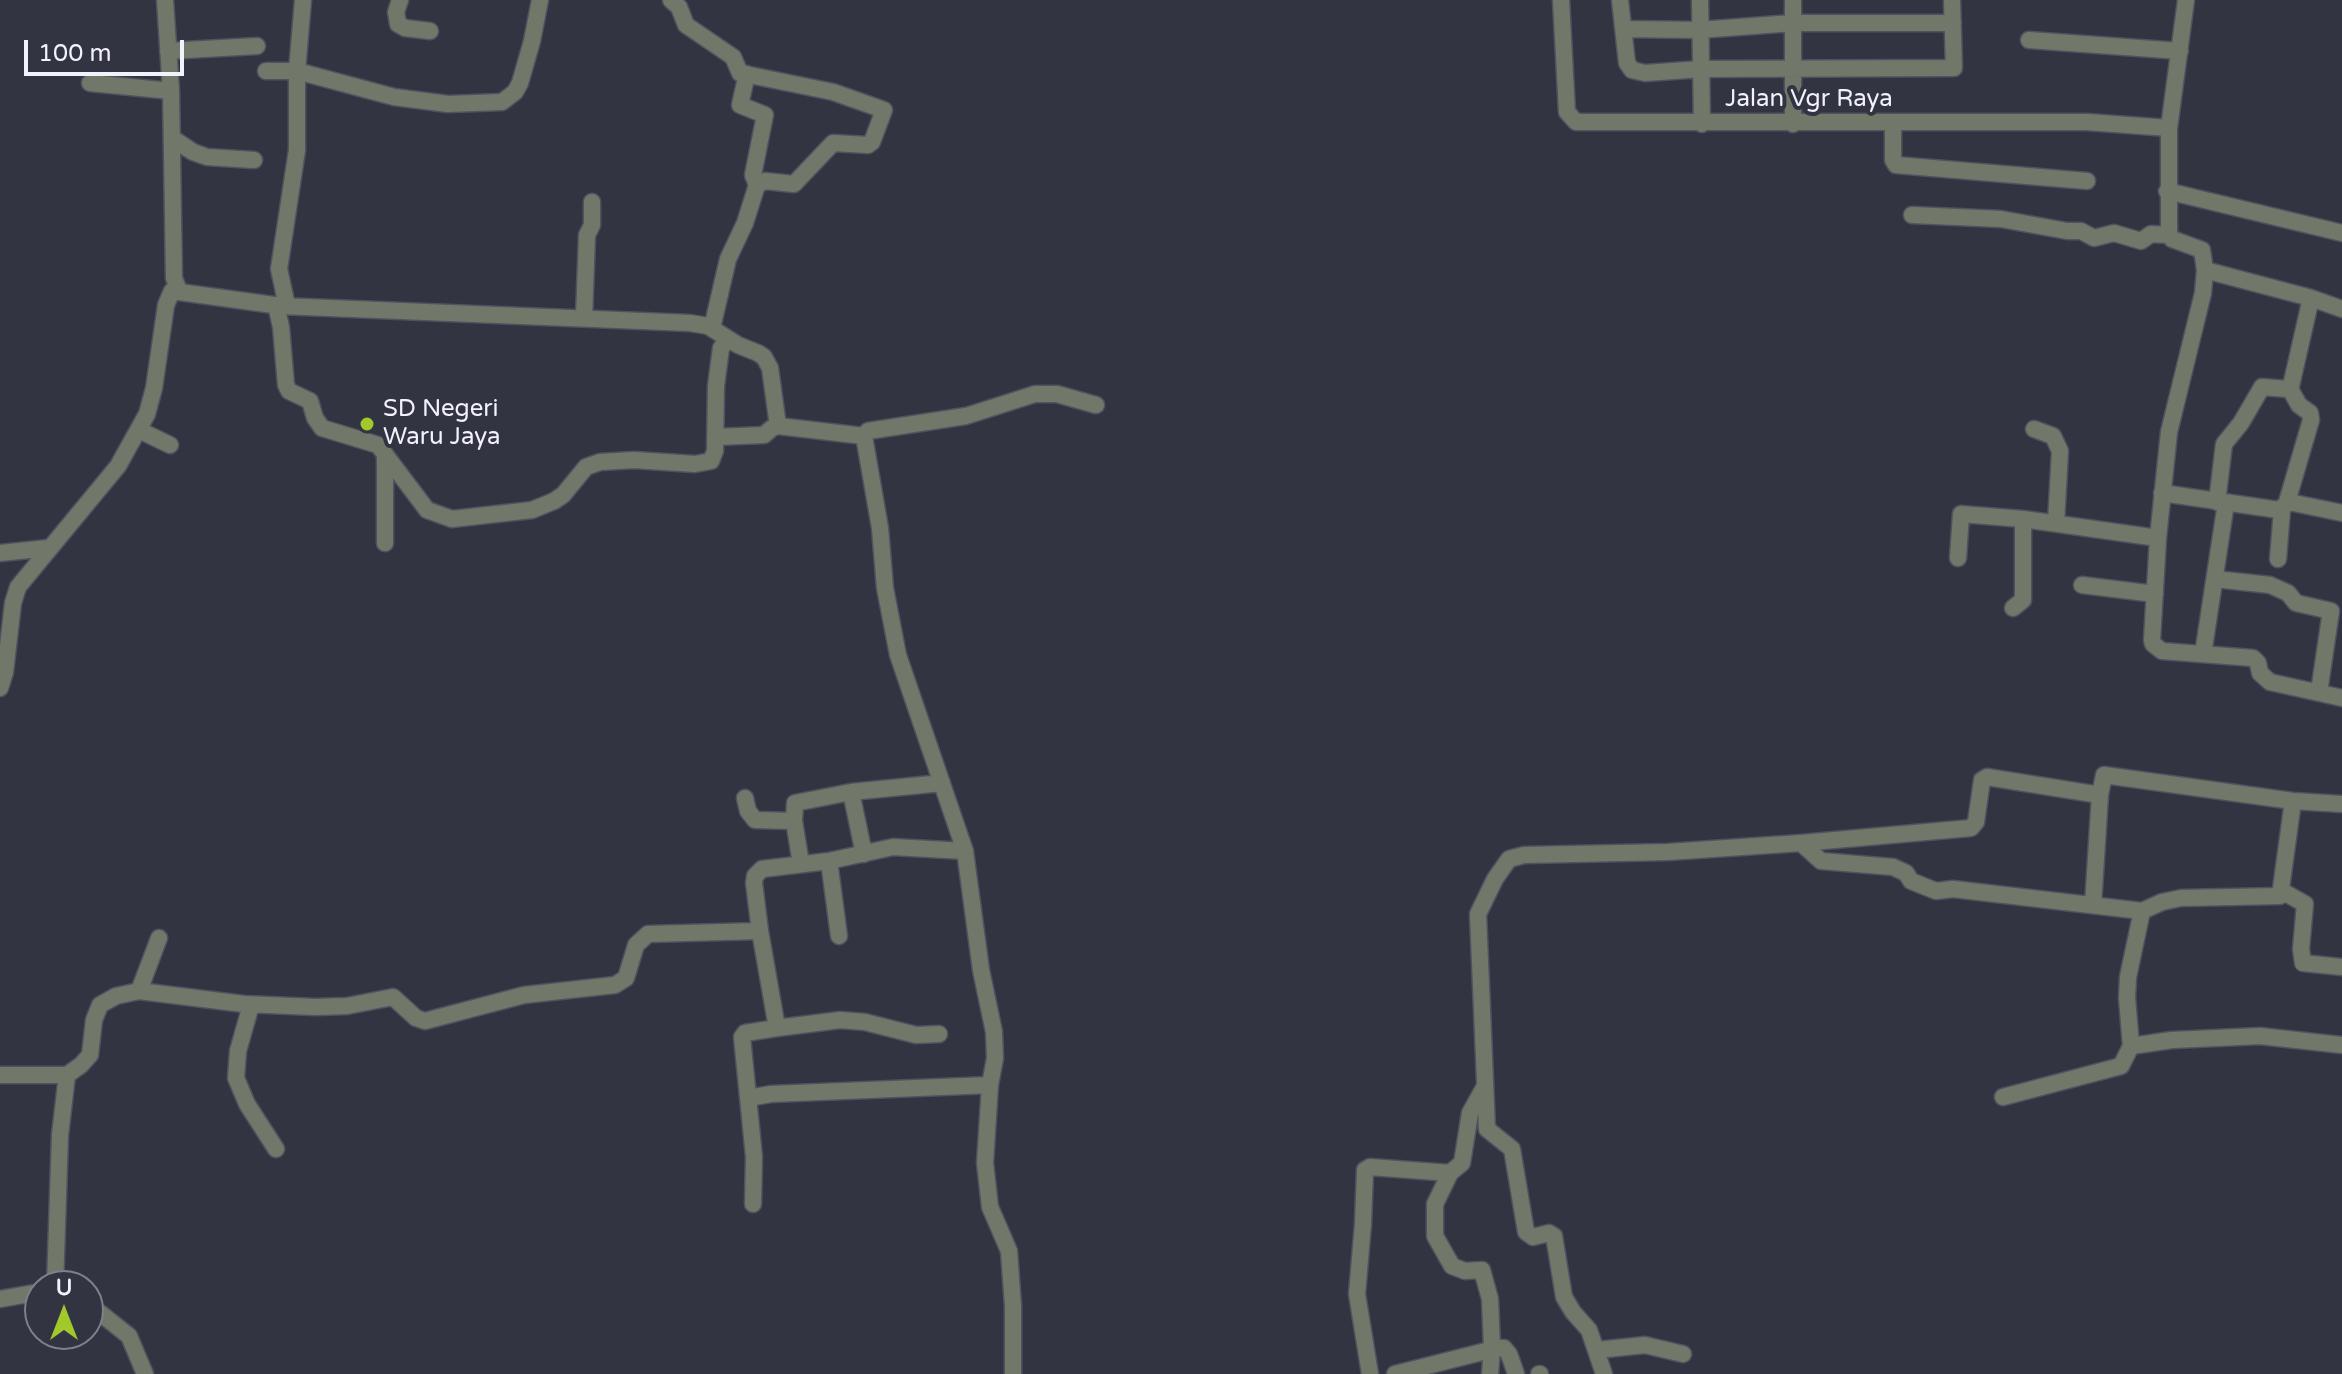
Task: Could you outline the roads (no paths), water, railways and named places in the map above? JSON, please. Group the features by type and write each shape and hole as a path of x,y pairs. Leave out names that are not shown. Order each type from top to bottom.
{"street":[{"path":"165,0 171,91 174,278 179,291"},
{"path":"303,0 297,71 297,150 279,269 281,327 287,388 294,395 310,401 322,428 373,442 427,510 452,519 532,510 563,495 586,467 600,462 708,462 714,457 716,386 721,348 728,339"},
{"path":"400,0 396,12 398,24 405,28 430,31"},
{"path":"266,71 297,71 394,97 448,104 502,102 515,92 520,83 540,0"},
{"path":"671,0 679,7 686,25 723,48 733,57 740,73 833,92 884,110 868,145 835,142 794,184 765,181 757,185"},
{"name":"Jalan Vgr Raya","path":"1561,0 1567,112 1576,122 2087,122 2169,128"},
{"path":"1620,0 1627,63 1632,70 1645,73 1702,69 1954,68 1952,0"},
{"path":"1700,0 1702,124"},
{"path":"1793,0 1793,124"},
{"path":"2186,0 2169,128 2169,235 2172,239 2202,250 2205,270 2203,293 2169,432 2158,538 2153,644 2162,651 2253,658 2258,663 2260,673 2270,682 2342,698"},
{"path":"1624,29 1699,30 1793,23 1953,23"},
{"path":"2029,40 2180,51"},
{"path":"168,51 257,46"},
{"path":"712,328 728,259 745,223 757,185 753,175 765,115 740,105 747,74"},
{"path":"90,83 171,91"},
{"path":"1893,124 1893,160 1896,165 2087,181"},
{"path":"172,138 207,157 254,160"},
{"path":"2167,191 2342,233"},
{"path":"584,318 587,235 592,225 592,202"},
{"path":"1912,215 2001,219 2081,231 2094,238 2114,233 2141,241 2151,234 2169,235"},
{"path":"2205,270 2342,309"},
{"path":"0,688 18,587 118,466 139,430 152,398 167,299 172,291 282,306 669,321 712,328 758,353 768,362 778,426"},
{"path":"2278,559 2284,506 2311,420 2310,413 2299,405 2290,389 2311,298"},
{"path":"2203,654 2215,579 2224,444 2241,423 2262,387 2290,389"},
{"path":"1013,1374 1009,1251 990,1207 985,1163 990,1085 995,1058 994,1032 981,970 965,851 955,814 898,655 885,588 880,528 864,436 868,431 966,416 1035,394 1057,394 1096,405"},
{"path":"715,437 764,435 778,426 864,436"},
{"path":"2034,429 2053,436 2060,451 2056,523"},
{"path":"139,430 170,445"},
{"path":"385,454 385,543"},
{"path":"2162,493 2221,502 2342,513"},
{"path":"1958,558 1961,514 2056,523 2158,538"},
{"path":"2013,608 2023,600 2023,519"},
{"path":"0,553 48,548"},
{"path":"2215,579 2270,585 2288,593 2296,603 2331,611 2319,692"},
{"path":"2082,585 2155,594"},
{"path":"2093,905 2104,775 2293,801 2342,804"},
{"path":"1604,1374 1586,1324 1566,1302 1554,1236 1547,1233 1533,1237 1526,1232 1512,1149 1487,1129 1478,914 1509,859 1524,855 1617,854 1801,843 1971,828 1976,822 1984,777 2100,795"},
{"path":"801,864 794,821 795,803 851,792 942,783"},
{"path":"851,792 864,854"},
{"path":"745,798 748,811 755,820 794,821"},
{"path":"1801,843 1821,861 1901,869 1911,881 1936,891 1953,889 2142,911 2181,898 2280,896 2293,801"},
{"path":"777,1028 754,883 755,876 762,869 829,861 903,846 965,851"},
{"path":"829,861 839,936"},
{"path":"2282,891 2305,904 2301,949 2303,963 2342,967"},
{"path":"2003,1097 2116,1069 2129,1054 2128,977 2142,911"},
{"path":"0,1075 67,1075 90,1055 94,1020 100,1005 116,996 139,991 251,1005 347,1006 393,997 416,1018 433,1020 524,995 615,985 626,978 636,945 648,934 760,931"},
{"path":"139,991 159,938"},
{"path":"251,1005 238,1051 236,1078 247,1104 276,1149"},
{"path":"753,1204 754,1157 742,1037 745,1033 840,1020 865,1022 916,1035 939,1034"},
{"path":"2131,1046 2172,1040 2260,1036 2342,1045"},
{"path":"56,1270 60,1135 67,1075"},
{"path":"1486,1084 1470,1113 1462,1163 1450,1173 1435,1204 1435,1236 1452,1266 1465,1271 1482,1270 1490,1299 1490,1374"},
{"path":"748,1098 771,1094 990,1085"},
{"path":"1370,1374 1357,1294 1365,1170 1370,1167 1450,1173"},
{"path":"0,1299 24,1295"},
{"path":"104,1317 129,1336 145,1374"},
{"path":"1597,1350 1645,1345 1683,1354"},
{"path":"1395,1374 1492,1348 1504,1348 1516,1374"}],"place":[{"name":"SD Negeri Waru Jaya","path":"367,424"}]}
